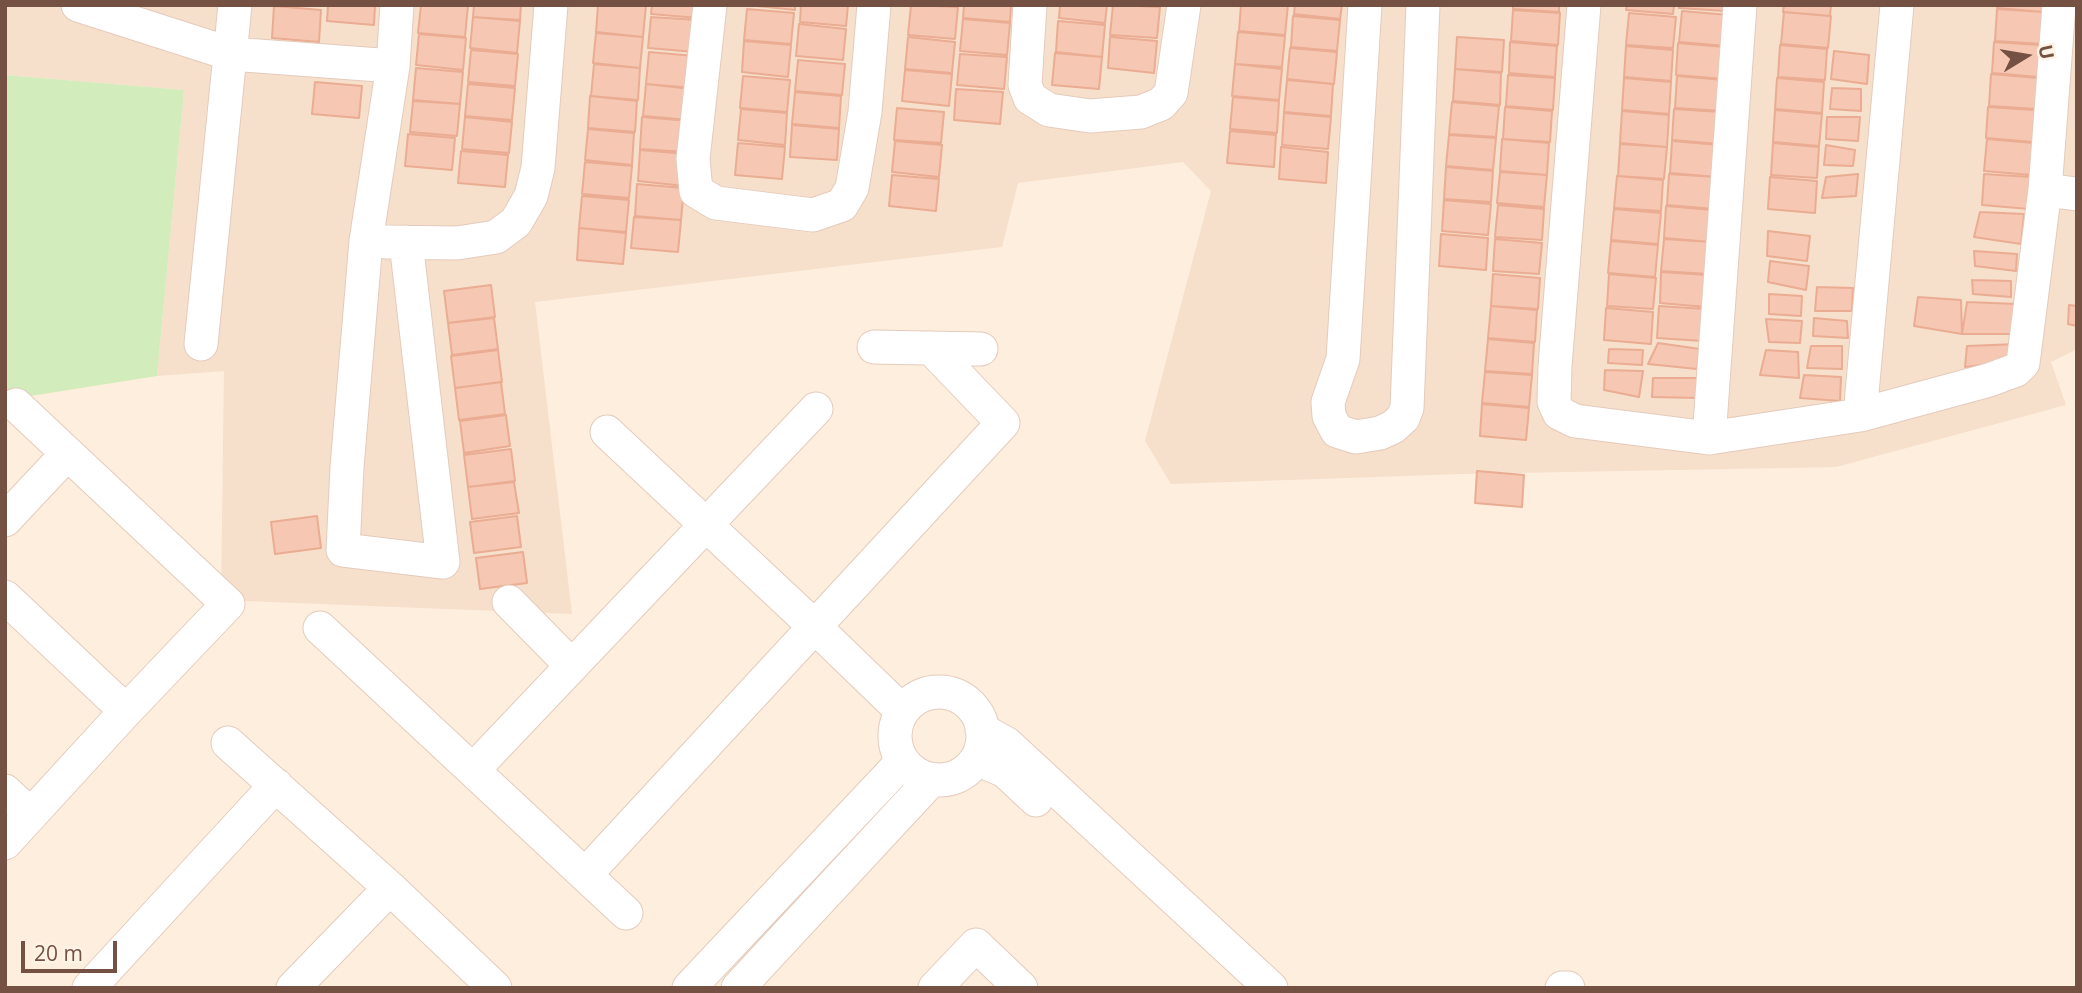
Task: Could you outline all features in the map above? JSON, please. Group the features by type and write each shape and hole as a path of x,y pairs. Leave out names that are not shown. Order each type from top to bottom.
{"street":[{"path":"78,5 231,54 393,66"},
{"path":"201,344 235,5"},
{"path":"397,5 393,66 366,241 346,467 343,550 443,562 407,242"},
{"path":"366,241 457,243 496,237 516,222 531,196 538,168 551,5"},
{"path":"710,5 693,159 696,191 716,203 813,215 842,205 852,188 865,112 874,5"},
{"path":"1030,5 1024,85 1030,98 1049,110 1090,116 1141,112 1161,104 1171,93 1184,5"},
{"path":"1364,5 1343,359 1328,402 1329,416 1337,430 1356,437 1380,433 1394,427 1403,418 1407,408 1423,5"},
{"path":"1584,5 1553,402 1559,413 1576,421 1709,438 1860,415 1989,380 2016,370 2022,363 2061,192 2059,5"},
{"path":"1709,438 1740,5"},
{"path":"1860,415 1897,5"},
{"path":"874,347 981,349"},
{"path":"585,875 1003,423 930,348"},
{"path":"5,843 228,604 16,405"},
{"path":"472,770 816,409"},
{"path":"607,432 902,711"},
{"path":"5,520 67,454"},
{"path":"5,597 126,711"},
{"path":"509,602 572,666"},
{"path":"320,628 626,913"},
{"path":"980,744 965,772 949,780 931,780 915,774 902,762 895,746 895,728 902,711 914,699 931,693 949,693 965,700 976,713 980,744 1005,771 1242,988"},
{"path":"228,743 390,888 491,987"},
{"path":"980,744 1007,744 1271,988"},
{"path":"708,981 902,762"},
{"path":"738,988 931,780"},
{"path":"89,988 276,785"},
{"path":"5,791 31,815"},
{"path":"293,988 390,888"},
{"path":"935,988 976,945 1021,988"},
{"path":"1562,988 1568,988"}],"shaded area":[{"path":"5,5 2077,5 2077,349 2051,362 2066,405 1836,467 1462,474 1171,484 1145,441 1211,191 1183,162 1018,183 1002,247 535,302 572,614 221,600 224,371 157,376 184,90 5,75"}],"green space":[{"path":"5,75 184,90 157,376 5,400"}],"building":[{"path":"328,5 375,5 374,25 327,21"},
{"path":"421,5 468,5 465,37 418,33"},
{"path":"474,5 521,5 520,20 473,17"},
{"path":"598,5 646,5 643,37 596,32"},
{"path":"652,5 699,5 698,18 651,14"},
{"path":"748,5 795,5 795,10"},
{"path":"801,5 848,5 846,26 800,22"},
{"path":"911,5 958,7 955,39 908,35"},
{"path":"964,5 1011,5 1010,22 963,18"},
{"path":"1060,5 1107,5 1105,23 1059,18"},
{"path":"1113,5 1160,7 1157,38 1110,35"},
{"path":"1241,5 1288,5 1285,35 1239,31"},
{"path":"1295,5 1342,5 1340,19 1294,14"},
{"path":"1513,5 1559,5 1559,12 1513,9"},
{"path":"1627,5 1674,5 1673,14 1626,10"},
{"path":"1679,5 1726,5 1725,11 1679,8"},
{"path":"1784,5 1831,5 1830,16 1783,12"},
{"path":"1997,5 2045,5 2044,12 1997,8"},
{"path":"274,6 321,10 319,42 272,38"},
{"path":"747,9 794,13 791,44 744,40"},
{"path":"1997,9 2044,12 2042,44 1995,41"},
{"path":"1513,10 1560,13 1558,45 1511,41"},
{"path":"1682,11 1729,15 1726,46 1679,42"},
{"path":"1784,12 1831,16 1828,48 1781,44"},
{"path":"1629,13 1676,17 1673,48 1626,45"},
{"path":"1293,16 1340,20 1337,51 1291,47"},
{"path":"473,17 520,21 517,53 470,48"},
{"path":"651,17 698,20 695,52 648,48"},
{"path":"963,19 1010,23 1007,55 960,51"},
{"path":"1058,21 1105,25 1102,57 1056,52"},
{"path":"799,24 846,29 843,60 796,56"},
{"path":"1238,32 1285,36 1282,67 1235,64"},
{"path":"596,33 643,37 640,68 593,63"},
{"path":"419,34 466,38 463,70 416,65"},
{"path":"908,37 955,42 952,73 905,69"},
{"path":"1110,37 1157,41 1154,73 1108,68"},
{"path":"1457,37 1504,40 1502,72 1455,69"},
{"path":"744,41 791,45 788,77 742,72"},
{"path":"1510,42 1557,46 1555,77 1509,73"},
{"path":"1994,42 2041,45 2038,77 1992,73"},
{"path":"1678,43 1725,47 1723,79 1676,75"},
{"path":"1780,45 1827,49 1825,80 1778,77"},
{"path":"1626,46 1673,50 1671,81 1624,77"},
{"path":"1290,48 1337,52 1334,84 1287,79"},
{"path":"471,50 518,54 515,86 468,82"},
{"path":"1834,51 1869,55 1867,84 1831,79"},
{"path":"649,52 695,56 693,88 646,84"},
{"path":"1055,53 1102,57 1099,89 1052,85"},
{"path":"960,54 1007,57 1004,89 957,85"},
{"path":"798,60 845,64 842,95 795,91"},
{"path":"594,64 640,68 638,100 591,96"},
{"path":"1235,64 1282,69 1279,100 1232,96"},
{"path":"416,68 463,72 460,104 413,100"},
{"path":"1455,69 1501,73 1500,105 1453,101"},
{"path":"905,70 952,74 949,106 902,101"},
{"path":"1991,74 2038,78 2036,109 1989,106"},
{"path":"1508,75 1555,78 1553,110 1506,106"},
{"path":"743,76 790,80 787,112 740,108"},
{"path":"1677,76 1724,80 1722,111 1675,108"},
{"path":"1624,78 1671,82 1669,114 1622,110"},
{"path":"1777,78 1824,82 1822,113 1775,109"},
{"path":"1287,80 1333,84 1331,116 1284,112"},
{"path":"315,82 362,86 359,118 312,114"},
{"path":"468,84 515,88 512,120 465,116"},
{"path":"646,84 692,89 690,120 643,116"},
{"path":"1832,88 1861,89 1861,111 1830,109"},
{"path":"956,89 1003,92 1000,124 954,120"},
{"path":"795,92 841,96 839,128 792,124"},
{"path":"590,96 637,101 635,132 588,128"},
{"path":"1233,97 1279,101 1277,133 1230,129"},
{"path":"413,101 460,104 457,136 410,132"},
{"path":"1452,102 1499,106 1496,137 1449,134"},
{"path":"1505,107 1552,111 1550,142 1503,139"},
{"path":"1988,107 2035,110 2033,142 1986,138"},
{"path":"897,108 944,112 941,143 894,140"},
{"path":"741,109 787,113 785,145 738,140"},
{"path":"1674,109 1721,112 1719,144 1672,140"},
{"path":"1775,110 1822,114 1819,146 1773,142"},
{"path":"1622,111 1669,115 1667,147 1620,143"},
{"path":"1284,113 1331,117 1328,149 1282,145"},
{"path":"465,117 512,122 509,153 462,149"},
{"path":"642,117 689,121 687,152 640,149"},
{"path":"1827,117 1860,117 1858,141 1826,139"},
{"path":"792,125 839,129 837,160 790,157"},
{"path":"588,129 634,133 632,165 585,160"},
{"path":"1230,131 1276,135 1274,167 1227,163"},
{"path":"408,134 455,138 452,170 405,166"},
{"path":"1449,135 1496,138 1493,170 1446,166"},
{"path":"1502,139 1549,143 1547,175 1500,171"},
{"path":"1987,139 2034,143 2031,175 1984,171"},
{"path":"895,141 942,145 939,177 892,172"},
{"path":"1672,141 1719,145 1717,177 1670,173"},
{"path":"738,143 785,147 782,179 735,175"},
{"path":"1773,143 1819,147 1817,178 1771,175"},
{"path":"1620,144 1667,147 1664,179 1618,176"},
{"path":"1826,145 1855,150 1853,166 1824,165"},
{"path":"1281,147 1328,152 1326,183 1279,179"},
{"path":"640,150 687,154 684,186 638,181"},
{"path":"461,151 508,155 505,187 458,183"},
{"path":"585,162 632,166 629,198 582,194"},
{"path":"1446,167 1493,171 1491,202 1444,199"},
{"path":"1500,172 1547,175 1544,207 1497,203"},
{"path":"1669,174 1716,177 1714,209 1667,205"},
{"path":"1858,174 1856,196 1822,198 1826,177"},
{"path":"1984,174 2031,177 2029,209 1982,205"},
{"path":"892,175 939,179 936,211 889,206"},
{"path":"1617,176 1663,180 1661,211 1614,208"},
{"path":"1770,177 1817,181 1815,213 1768,209"},
{"path":"637,184 684,188 681,220 635,216"},
{"path":"582,196 629,200 626,232 579,228"},
{"path":"1444,200 1491,204 1488,235 1442,231"},
{"path":"1498,205 1544,209 1542,240 1495,237"},
{"path":"1666,206 1713,210 1711,242 1664,238"},
{"path":"1614,209 1661,213 1658,244 1611,240"},
{"path":"1980,212 2024,214 2021,244 1974,237"},
{"path":"634,217 681,220 678,252 631,248"},
{"path":"579,228 626,233 623,264 577,260"},
{"path":"1768,231 1810,236 1807,261 1767,256"},
{"path":"1441,234 1488,238 1486,270 1439,266"},
{"path":"1495,239 1542,243 1539,274 1493,271"},
{"path":"1664,239 1711,242 1708,274 1661,271"},
{"path":"1611,241 1658,245 1655,277 1608,273"},
{"path":"1974,251 2017,254 2016,271 1975,266"},
{"path":"1770,261 1809,266 1806,290 1768,282"},
{"path":"1661,272 1708,275 1706,307 1660,303"},
{"path":"1493,274 1540,278 1538,309 1491,306"},
{"path":"1609,274 1656,278 1653,309 1607,306"},
{"path":"1972,280 2011,281 2011,297 1973,294"},
{"path":"491,285 495,317 448,323 444,291"},
{"path":"1817,287 1853,288 1852,311 1815,311"},
{"path":"1769,294 1802,296 1801,316 1769,314"},
{"path":"1918,297 1961,300 1962,334 1914,326"},
{"path":"1967,302 2017,304 2015,334 1962,334"},
{"path":"2069,305 2077,306 2077,326 2068,324"},
{"path":"1491,306 1537,310 1535,342 1488,338"},
{"path":"1659,306 1706,309 1703,341 1657,338"},
{"path":"1606,308 1653,312 1651,344 1604,340"},
{"path":"494,318 498,349 452,355 448,323"},
{"path":"1814,318 1847,321 1848,338 1813,336"},
{"path":"1766,319 1802,321 1800,343 1769,342"},
{"path":"1488,339 1534,343 1532,374 1485,371"},
{"path":"1658,343 1700,349 1697,369 1648,364"},
{"path":"2018,344 2015,361 1965,367 1967,346"},
{"path":"1811,346 1842,346 1842,369 1807,368"},
{"path":"1609,349 1643,350 1642,365 1608,363"},
{"path":"498,350 502,382 455,388 451,356"},
{"path":"1766,350 1798,352 1799,378 1760,375"},
{"path":"1605,370 1643,371 1639,397 1604,390"},
{"path":"1485,372 1532,375 1529,407 1482,403"},
{"path":"1804,375 1841,377 1840,401 1800,398"},
{"path":"1653,378 1701,378 1699,398 1652,397"},
{"path":"501,382 505,414 459,420 455,388"},
{"path":"1482,404 1529,408 1526,440 1480,436"},
{"path":"506,415 510,446 464,453 460,421"},
{"path":"511,449 515,481 468,487 464,455"},
{"path":"1477,471 1524,475 1522,507 1475,503"},
{"path":"514,482 519,513 472,519 468,487"},
{"path":"317,516 321,548 275,554 271,522"},
{"path":"517,516 521,547 474,553 470,522"},
{"path":"523,552 527,583 480,589 476,558"}]}
